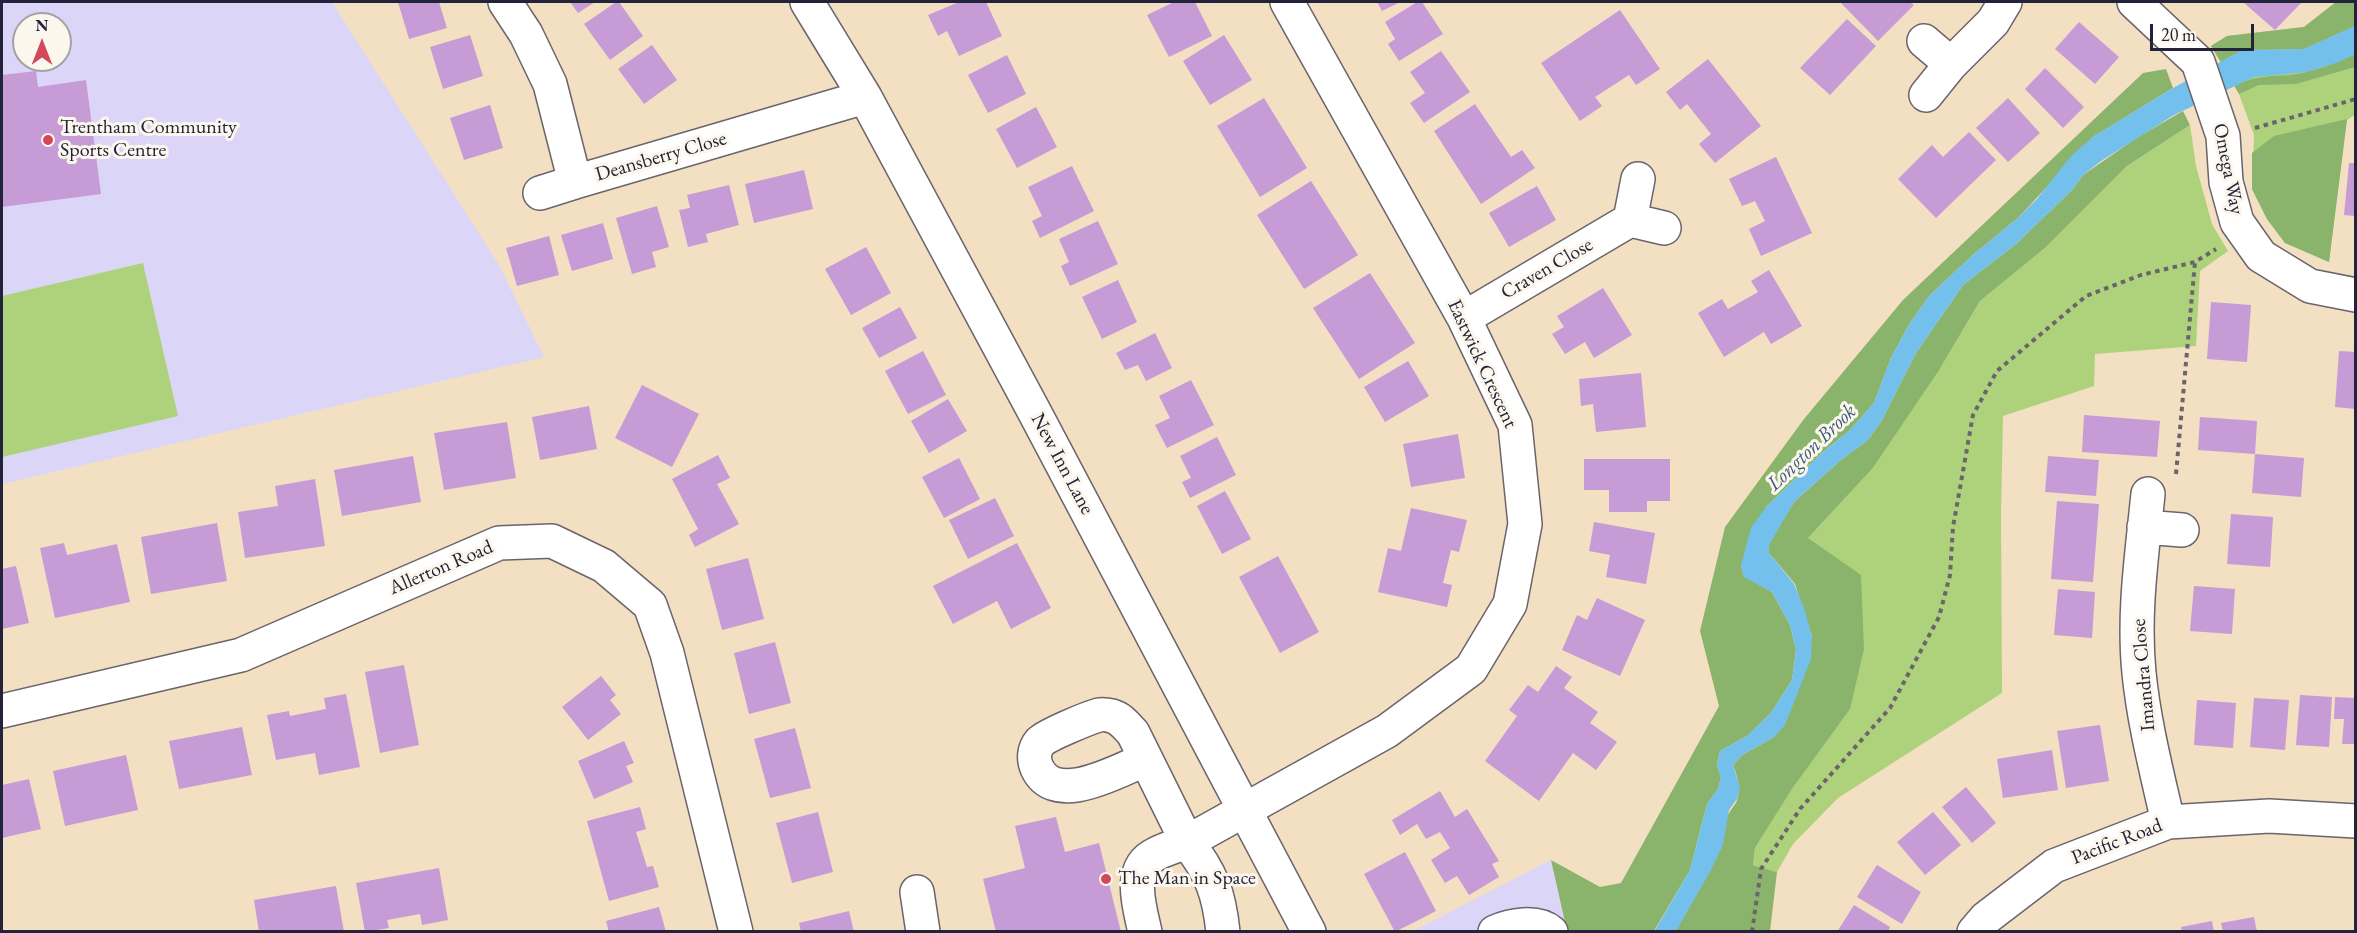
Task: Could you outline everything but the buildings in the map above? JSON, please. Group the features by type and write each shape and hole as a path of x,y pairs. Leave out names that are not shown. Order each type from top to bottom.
{"street":[{"name":"Deansberry Close","path":"505,2 526,34 550,84 575,182 865,97"},
{"name":"New Inn Lane","path":"807,2 865,97 1309,932"},
{"name":"Eastwick Crescent","path":"1145,932 1137,882 1141,870 1153,855 1187,842 1387,731 1471,669 1510,604 1526,524 1515,425 1464,318 1287,2"},
{"path":"1926,95 1951,64 1993,22 2005,2"},
{"name":"Omega Way","path":"2133,2 2198,62 2219,122 2226,182 2237,222 2261,256 2310,286 2355,295"},
{"path":"1924,41 1951,64"},
{"path":"1638,179 1630,220 1665,228"},
{"path":"540,193 575,182"},
{"name":"Craven Close","path":"1464,318 1630,220"},
{"name":"Imandra Close","path":"2148,494 2137,594 2139,672 2148,736 2168,822"},
{"path":"2144,527 2182,530"},
{"name":"Allerton Road","path":"2,711 241,655 499,543 552,542 604,566 650,605 667,653 736,932"},
{"path":"1144,760 1187,842 1203,861 1213,882 1221,906 1223,932"},
{"name":"Pacific Road","path":"1974,932 1986,918 2054,866 2168,822 2269,816 2355,821"},
{"path":"916,891 922,932"},
{"path":"1495,932 1509,927 1531,925 1546,927 1551,932"}],"path":[{"path":"2219,122 2296,118 2355,99"},
{"path":"1752,932 1761,869 1800,809 1890,708 1939,617 1950,575 1953,527 1973,415 1997,371 2086,296 2141,275 2195,262 2176,477"}],"shaded area":[{"path":"2,2 332,2 499,265 544,357 2,484"},
{"path":"1551,860 1567,931 1413,931"}],"green space":[{"path":"2336,2 2355,2 2355,115 2347,120 2329,262 2285,243 2267,219 2252,189 2254,135 2239,94 2211,46 2227,36 2304,27"},
{"path":"2336,2 2355,2 2355,26 2304,49 2242,50 2221,62 2211,46 2227,36 2304,27"},
{"path":"2355,54 2355,67 2296,84 2259,85 2239,94 2234,85 2261,77 2306,72"},
{"path":"2166,69 2173,88 2093,137 2019,217 1974,254 1930,295 1910,323 1891,358 1874,403 1849,431 1824,451 1766,507 1741,565 1744,576 1772,592 1790,625 1796,650 1792,680 1771,713 1747,736 1720,751 1717,765 1721,778 1718,789 1707,804 1690,870 1654,931 1567,931 1551,860 1600,887 1621,883 1719,706 1700,631 1725,527 1804,419 1903,300 2143,73"},
{"path":"2183,111 2190,125 2127,166 2045,248 1980,301 1938,372 1873,468 1808,538 1861,575 1864,649 1850,709 1794,786 1755,848 1753,865 1777,872 1770,931 1675,932 1737,800 1739,787 1733,765 1742,755 1774,737 1812,637 1795,584 1769,553 1769,545 1794,502 1842,459 1868,440 1882,420 1916,353 1963,285 2016,244 2072,190 2083,175 2138,137"},
{"path":"2347,119 2329,262 2285,243 2267,219 2252,189 2252,153 2274,136"},
{"path":"2190,125 2196,166 2212,224 2228,251 2200,271 2196,346 2095,354 2094,386 2003,416 2002,693 1838,798 1793,844 1777,872 1753,865 1755,848 1794,786 1860,575 1807,539 1873,468 1938,372 1980,301 2045,248 2127,166"},
{"path":"143,263 178,416 2,457 2,296"}],"water":[{"path":"2355,26 2355,54 2339,62 2306,72 2254,77 2174,115 2083,175 2072,190 2016,244 1963,285 1916,353 1882,420 1868,440 1842,459 1794,502 1769,545 1769,553 1794,584 1804,608 1812,637 1811,659 1785,725 1774,737 1742,755 1733,765 1740,788 1737,799 1729,810 1723,845 1679,926 1675,931 1654,932 1690,870 1707,804 1718,789 1721,778 1717,765 1720,751 1747,736 1771,713 1792,680 1796,650 1790,625 1772,592 1744,577 1741,565 1751,528 1766,507 1824,451 1849,431 1874,403 1891,358 1910,323 1930,295 1974,254 2019,217 2037,199 2071,156 2093,137 2173,88 2242,50 2304,49"}],"place":[{"name":"Trentham Community Sports Centre","path":"48,140"},
{"name":"The Man in Space","path":"1106,879"}],"water label":[{"name":"Longton Brook","path":"1812,448"}]}
